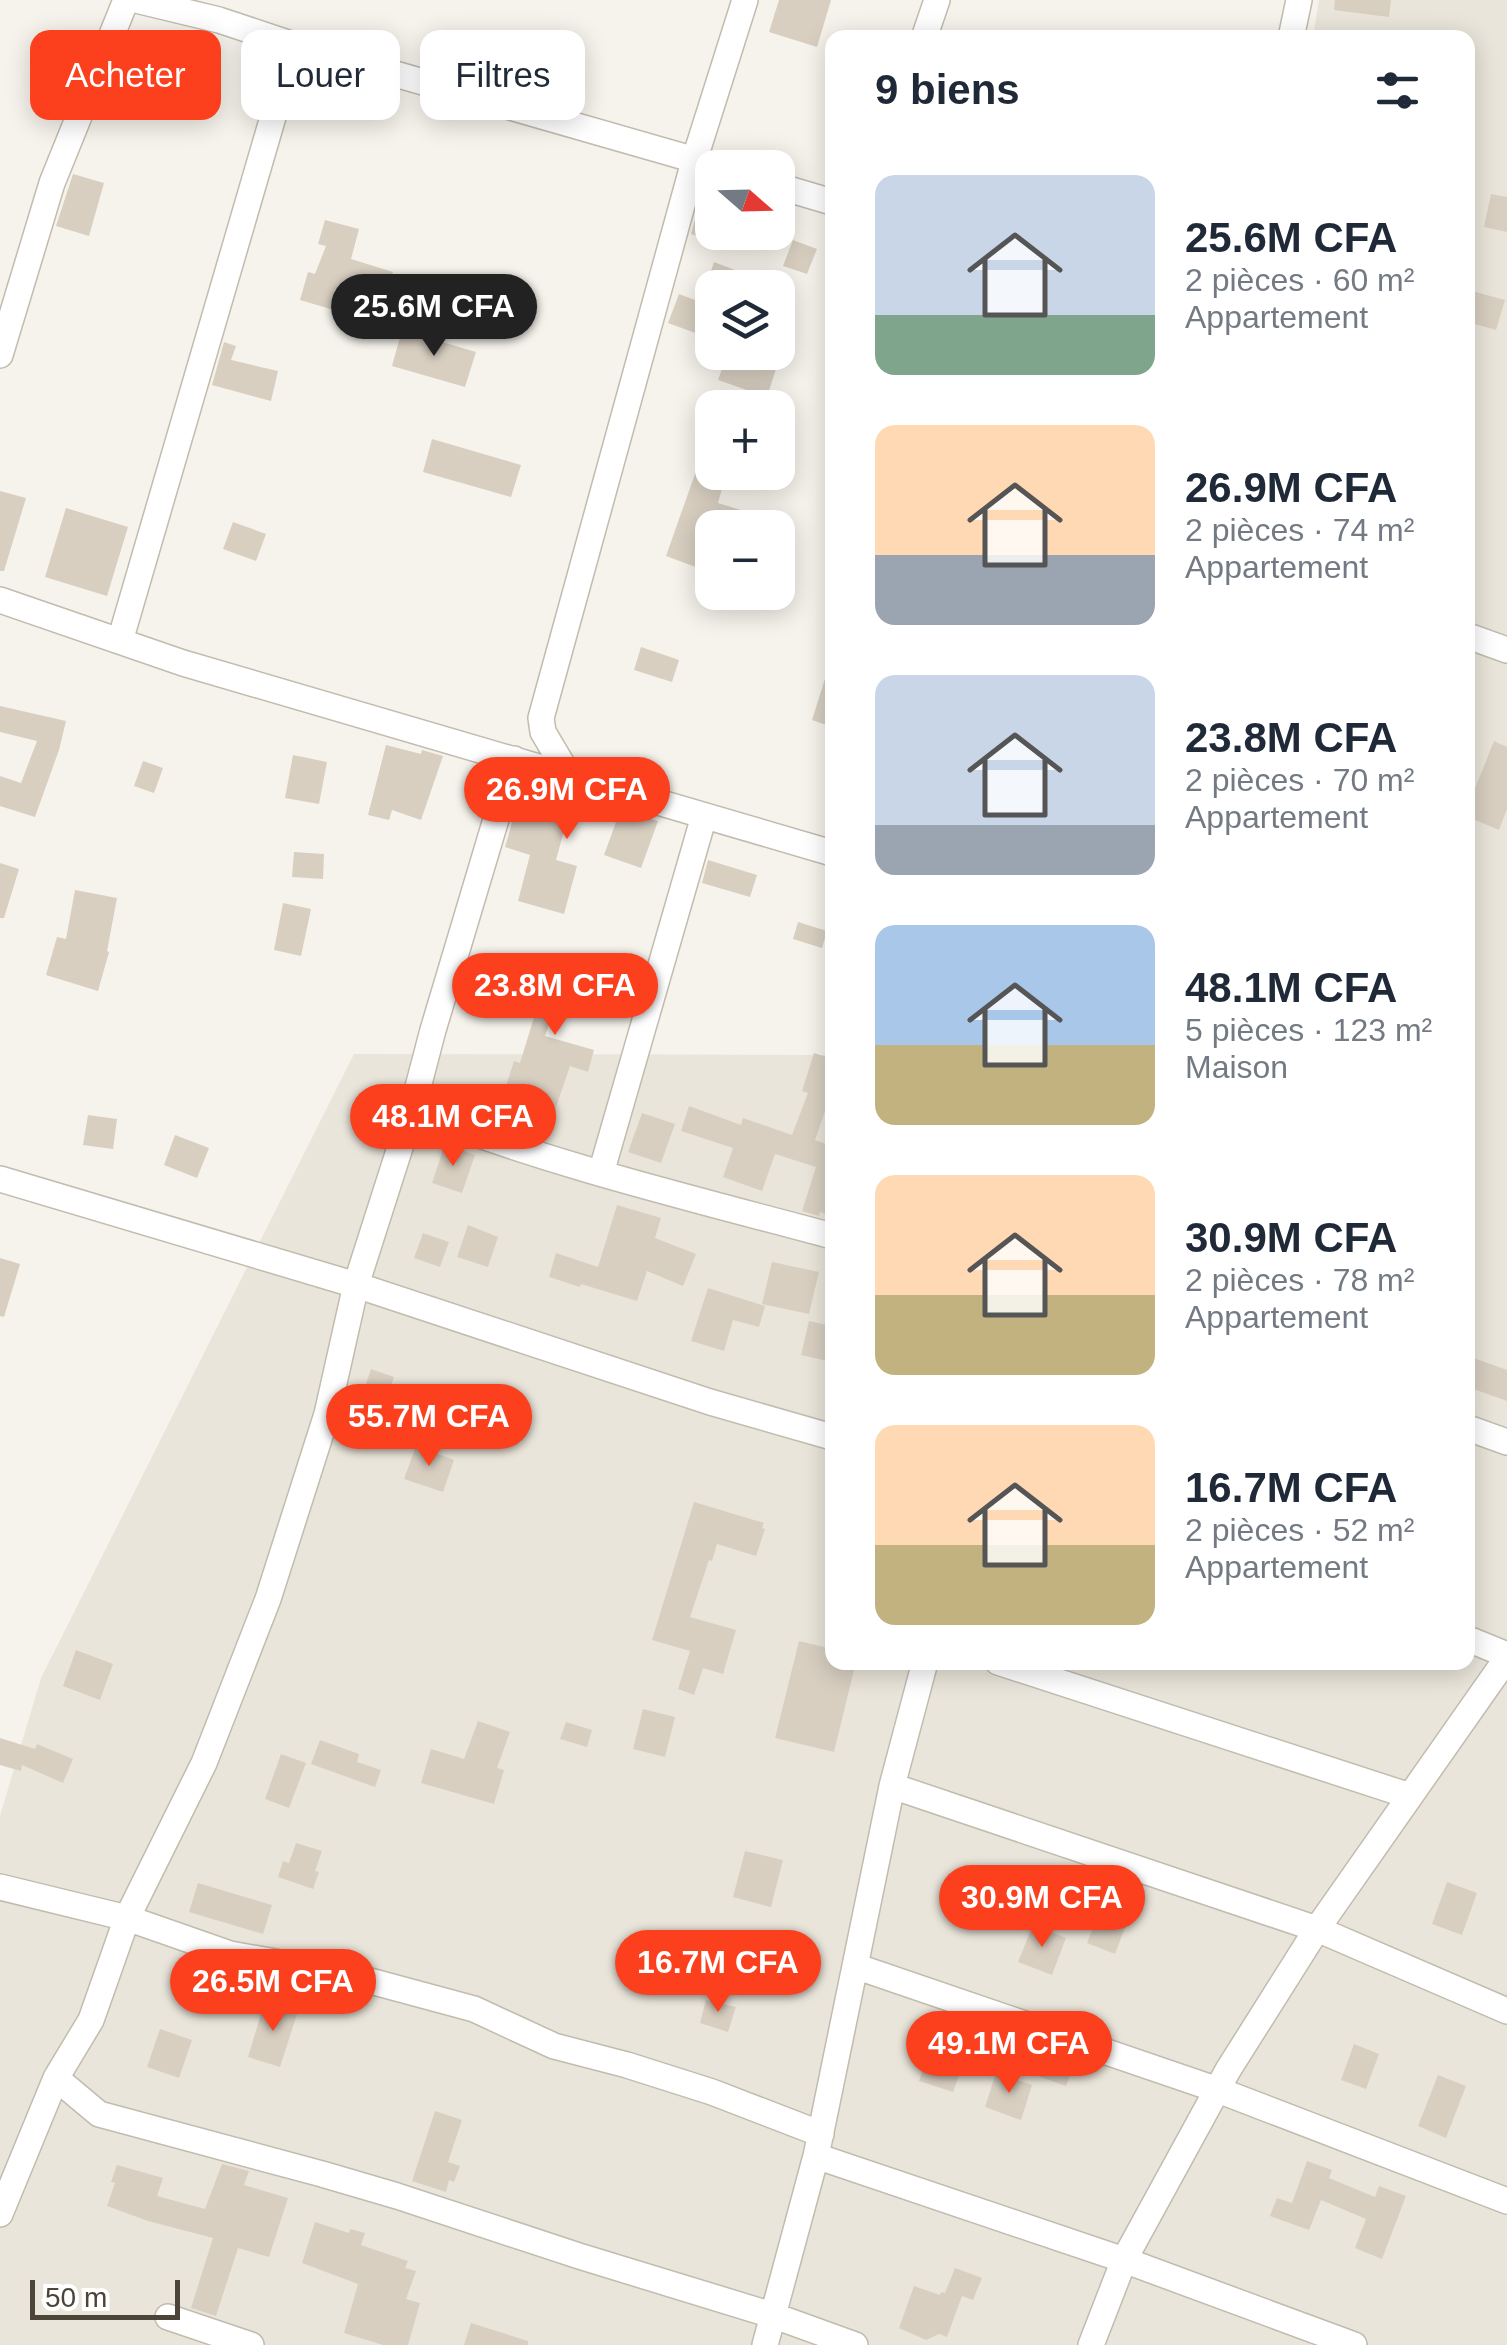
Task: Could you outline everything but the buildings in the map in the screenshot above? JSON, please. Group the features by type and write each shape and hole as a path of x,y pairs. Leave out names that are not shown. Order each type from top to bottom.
{"street":[{"path":"0,355 52,184 126,0"},
{"path":"136,0 249,30"},
{"path":"927,30 936,0"},
{"path":"1293,30 1300,0"},
{"path":"569,776 543,732 540,718 736,2"},
{"path":"400,76 694,158"},
{"path":"120,641 272,120"},
{"path":"795,191 825,200"},
{"path":"0,600 201,668 825,852"},
{"path":"1475,639 1507,650"},
{"path":"0,2214 56,2078 91,2020 127,1918 204,1763 268,1599 327,1414 356,1284 412,1110 514,759"},
{"path":"601,1173 704,816"},
{"path":"412,1110 474,1134 601,1173 825,1234"},
{"path":"0,1179 356,1284 710,1402 825,1435"},
{"path":"1475,1431 1507,1442"},
{"path":"1091,2345 1124,2260 1228,2070 1317,1929 1507,1656 1475,1641"},
{"path":"765,2345 819,2145 892,1786 923,1670"},
{"path":"1023,1670 1410,1796"},
{"path":"892,1786 1317,1929 1507,2011"},
{"path":"0,1887 127,1918 230,1954 348,1975 474,2009 554,2046 712,2092 819,2145 1354,2345"},
{"path":"855,1966 1218,2090 1507,2202"},
{"path":"56,2078 99,2114 341,2179 772,2314 856,2345"},
{"path":"168,2316 251,2345"}],"shaded area":[{"path":"1319,0 1507,0 1507,2345 0,2345 0,1816 41,1678 354,1054 825,1055 825,1670 1475,1670 1475,30 1314,30"}]}
